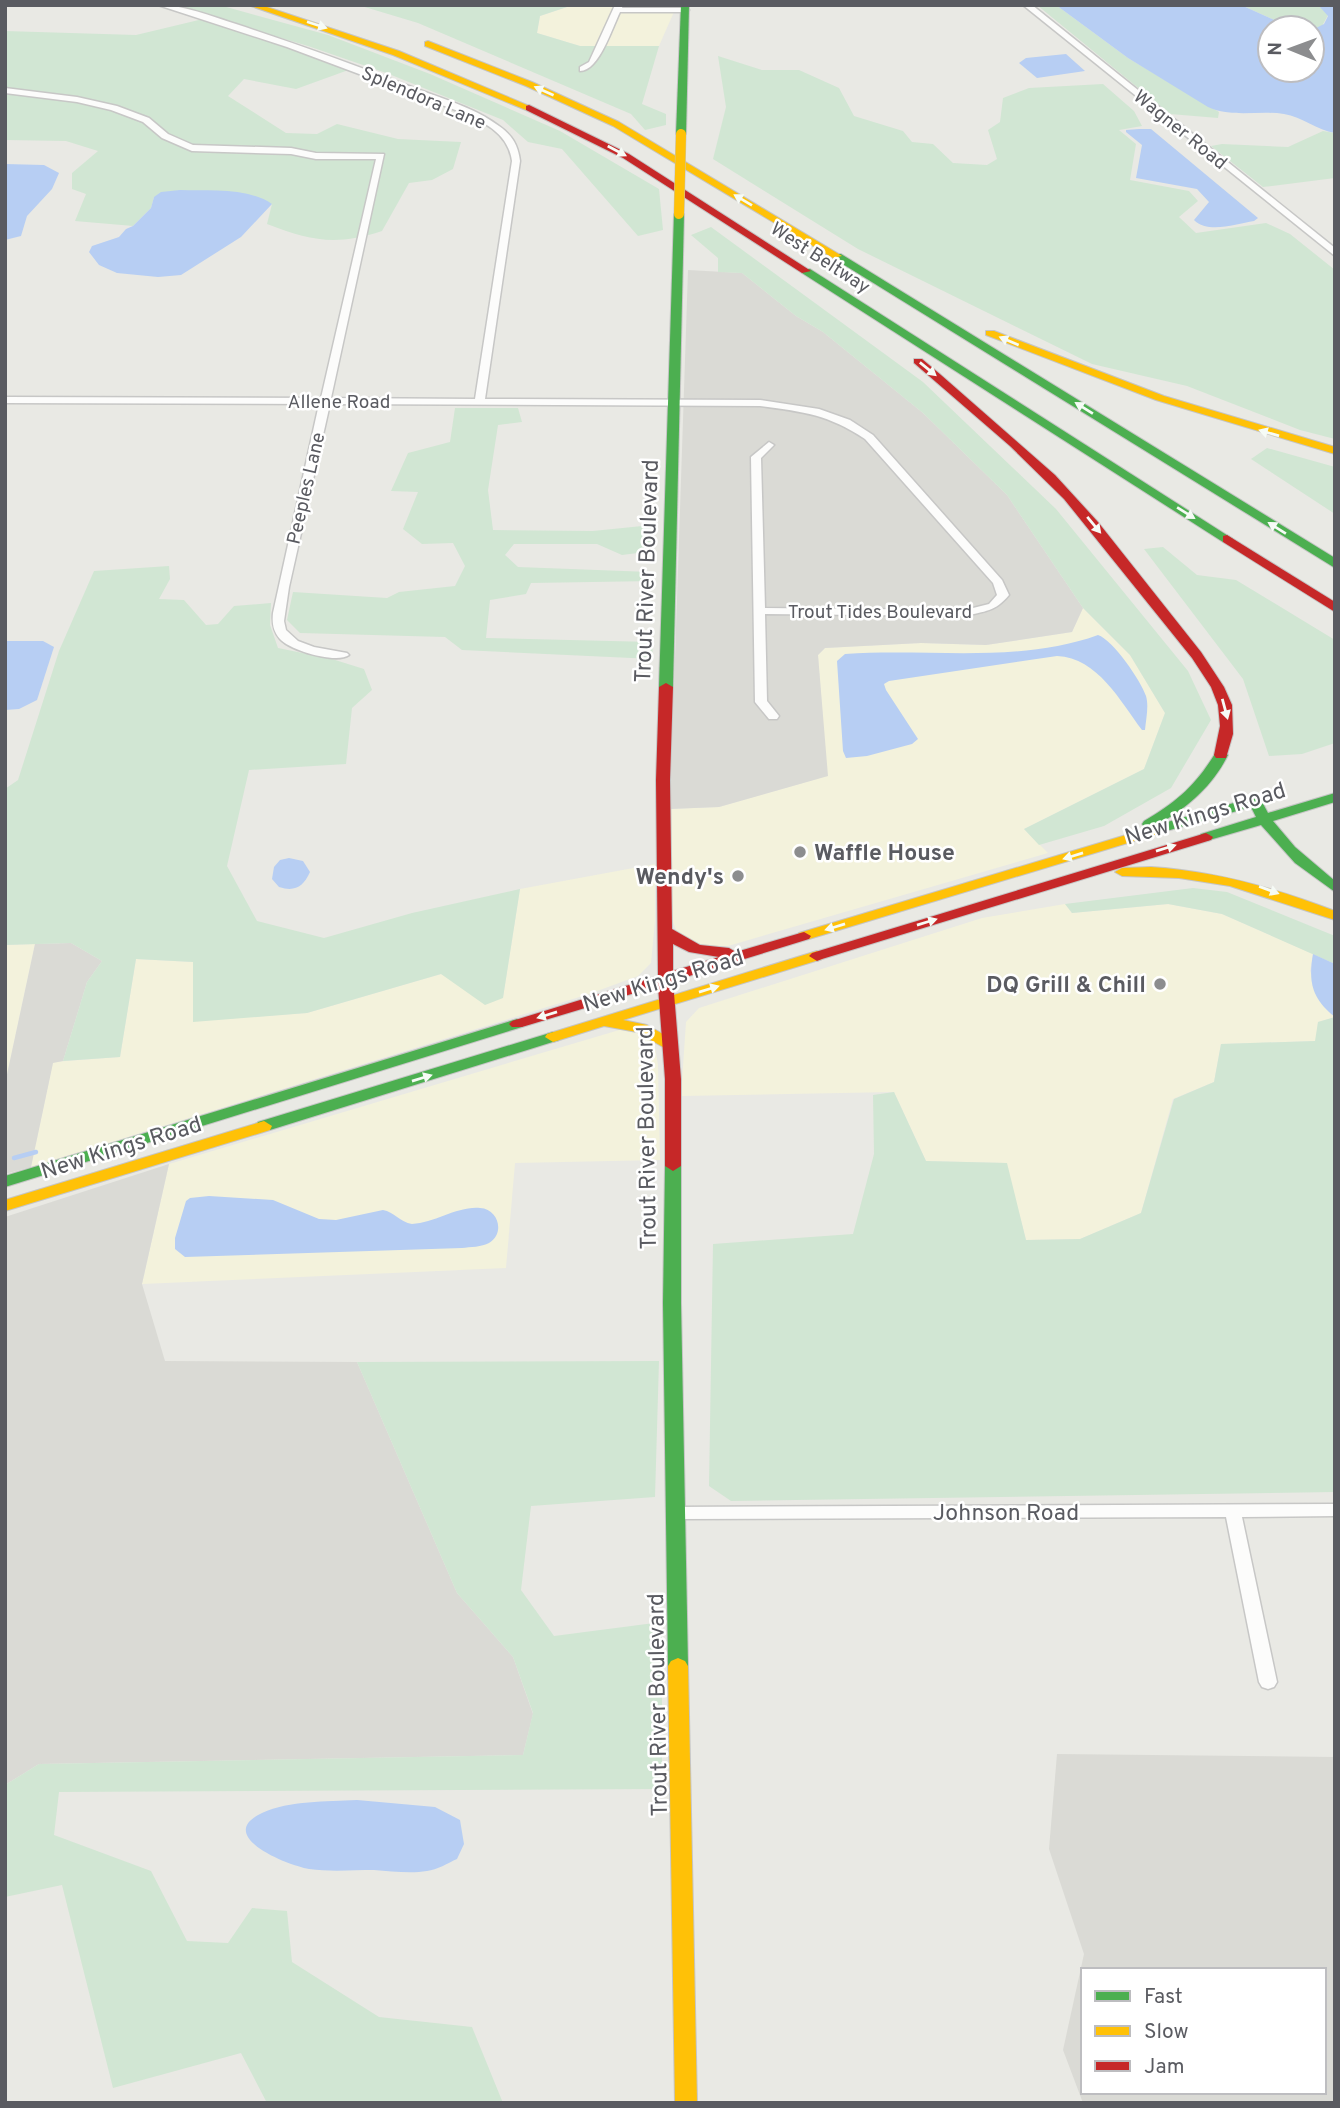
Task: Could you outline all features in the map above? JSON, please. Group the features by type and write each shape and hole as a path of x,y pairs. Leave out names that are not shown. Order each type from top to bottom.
{"main road":[{"name":"West Beltway","path":"252,5 370,43 539,112 626,156 1335,608"},
{"name":"Trout River Boulevard","path":"685,8 663,780 665,978 673,1079 671,1303 686,2103"},
{"name":"West Beltway","path":"408,37 529,84 616,124 902,295 1335,564"},
{"path":"797,267 916,360 1025,452 1070,497 1116,551 1210,676 1223,700 1228,723 1223,752 1213,771 1206,782 1160,818 1112,844"},
{"path":"902,295 1121,386 1212,416 1335,451"},
{"name":"New Kings Road","path":"5,1206 1335,797"},
{"name":"New Kings Road","path":"5,1182 665,978 1262,799 1261,819"},
{"path":"1261,819 1276,840 1335,888"},
{"path":"1081,874 1147,870 1225,876 1335,916"},
{"path":"664,930 677,943 693,950 749,953"},
{"path":"601,1023 643,1027 669,1044"},
{"path":"236,1135 238,1127 246,1120 370,1082 449,1045"},
{"path":"47,1193 135,1154 205,1132 215,1126 223,1115"}],"street":[{"name":"Splendora Lane","path":"162,5 261,34 346,63 473,116 501,131 510,140 515,149 516,161 480,401"},
{"name":"Wagner Road","path":"1027,5 1335,253"},
{"path":"583,69 592,63 619,8 685,8"},
{"name":"Peeples Lane","path":"5,90 81,102 138,116 149,121 187,150 381,156 283,587 278,621 284,636 293,643 342,655"},
{"name":"Allene Road","path":"5,400 673,402"},
{"name":"Trout Tides Boulevard","path":"673,402 789,405 846,422 869,437 999,582 1003,595 993,606 965,613 761,611"},
{"path":"769,445 757,457 761,702 773,716"},
{"name":"Johnson Road","path":"676,1513 1335,1510"},
{"path":"1233,1511 1268,1682"}],"shaded area":[{"path":"169,5 219,5 328,35 430,74 560,131 659,189 663,230 638,236 562,149 528,142 503,120 389,74 308,46"},
{"path":"358,5 573,5 540,16 537,33 580,46 659,46 642,104 666,114 666,125 645,130 631,114 418,23"},
{"path":"573,5 677,5 659,46 580,46 537,33 540,16"},
{"path":"1037,5 1056,5 1128,58 1219,112 1218,118 1170,114"},
{"path":"1241,5 1318,5 1328,15 1326,19 1326,14 1261,14"},
{"path":"203,19 354,68 296,89 244,79 228,96 286,133 317,134 337,124 398,139 461,142 453,169 432,180 409,183 382,231 351,239 311,238 267,224 272,204 154,197 151,208 133,226 75,221 86,194 72,189 72,173 98,151 66,141 5,140 5,31 136,35"},
{"path":"718,56 762,70 799,70 839,88 854,116 903,131 912,142 933,144 953,163 987,165 997,159 988,130 1000,122 1003,98 1029,88 1103,84 1134,111 1142,126 1119,130 1136,144 1130,180 1189,191 1198,201 1179,217 1196,233 1266,223 1290,234 1335,270 1335,439 1300,430 1187,386 1092,364 858,249 713,159 726,107"},
{"path":"1323,131 1335,133 1335,178 1263,187 1211,146 1222,144 1288,147"},
{"path":"711,227 923,382 1056,509 1188,671 1211,720 1171,788 1104,826 1039,845 1024,829 1144,769 1165,713 1130,655 1083,608 1007,495 923,413 823,332 796,316 742,273 718,272 718,258 691,235"},
{"path":"688,270 742,273 796,316 823,332 923,413 1007,495 1083,608 1072,632 986,645 921,643 825,648 818,655 828,776 719,807 670,809"},
{"path":"455,408 518,408 522,422 498,425 488,490 493,530 593,531 652,525 653,551 622,555 597,544 514,544 505,555 518,567 650,572 654,581 531,583 526,594 490,600 486,638 652,642 653,659 462,650 445,637 300,633 287,620 293,592 387,598 399,592 455,586 465,566 453,543 422,544 403,529 418,492 391,491 408,453 450,442"},
{"path":"1267,448 1335,467 1335,514 1251,459"},
{"path":"1163,547 1197,575 1236,580 1335,640 1335,743 1302,754 1269,756 1243,679 1144,549"},
{"path":"169,566 170,579 159,599 184,600 206,625 218,624 234,606 271,603 270,625 278,648 332,659 364,669 372,690 352,708 346,764 249,770 227,866 257,921 324,938 412,913 520,889 503,998 485,1005 441,974 307,1013 193,1022 193,962 136,959 120,1057 63,1061 87,982 102,961 71,943 5,945 5,789 18,780 59,651 94,571"},
{"path":"1083,608 1130,655 1165,713 1144,769 1024,829 1048,853 728,946 706,947 677,933 671,916 670,809 719,807 827,776 818,655 825,648 921,643 986,645 1072,632"},
{"path":"655,864 655,921 651,963 638,976 589,994 31,1167 53,1062 120,1057 136,959 193,962 193,1021 307,1013 441,974 503,997 520,889"},
{"path":"1193,888 1227,892 1335,936 1335,964 1222,914 1168,904 1072,913 1065,904"},
{"path":"1065,904 1072,913 1168,904 1222,914 1313,954 1310,971 1326,1009 1335,1017 1318,1022 1316,1041 1221,1044 1214,1082 1173,1099 1141,1213 1080,1239 1026,1240 1006,1163 926,1161 894,1092 681,1096 686,1022 699,1008 982,918"},
{"path":"71,943 102,961 87,982 63,1061 53,1063 31,1167 5,1174 5,1084 35,944"},
{"path":"35,944 5,1084 5,945"},
{"path":"1335,1017 1335,1492 731,1501 709,1486 713,1244 853,1234 874,1154 873,1095 894,1092 926,1161 1007,1163 1026,1240 1080,1239 1141,1213 1174,1099 1214,1082 1221,1044 1315,1041 1318,1022"},
{"path":"626,1028 648,1035 655,1047 658,1065 660,1160 515,1163 506,1268 142,1284 169,1164"},
{"path":"169,1164 142,1284 165,1361 357,1362 457,1593 513,1657 533,1714 523,1755 39,1764 5,1785 5,1217"},
{"path":"659,1361 655,1497 531,1506 521,1590 554,1636 662,1622 662,1789 59,1792 54,1835 151,1871 187,1941 228,1943 252,1908 287,1911 292,1962 379,2017 472,2027 503,2103 267,2103 241,2053 113,2088 62,1885 5,1897 5,1785 39,1764 523,1755 533,1713 513,1657 457,1593 357,1362"},
{"path":"1057,1754 1335,1757 1335,2103 1083,2103 1063,2050 1084,1954 1049,1849"}],"water":[{"path":"1056,5 1241,5 1261,14 1256,14 1256,84 1326,84 1328,16 1318,5 1335,5 1335,133 1284,114 1236,113 1208,107 1128,58"},
{"path":"1066,54 1085,71 1037,78 1019,63 1026,58"},
{"path":"1151,129 1258,218 1231,226 1200,224 1194,220 1209,202 1197,189 1136,178 1142,145 1126,130"},
{"path":"5,164 44,165 59,173 52,189 27,216 21,236 5,240"},
{"path":"161,192 240,192 272,204 241,237 181,275 158,277 117,273 99,265 89,252 92,246 119,237 151,208 154,197"},
{"path":"1098,635 1111,645 1133,671 1143,689 1147,704 1145,730 1142,730 1116,694 1096,673 1084,664 1057,656 889,681 884,684 886,690 918,739 912,744 867,756 846,758 843,751 837,661 845,654 1005,652 1068,644"},
{"path":"5,641 43,641 54,647 37,700 19,709 5,710"},
{"path":"289,858 303,861 310,872 301,885 290,889 279,887 272,879 274,867 280,860"},
{"path":"1313,954 1335,964 1335,1017 1321,1003 1314,989 1311,973"},
{"path":"209,1196 273,1200 319,1219 336,1220 383,1210 412,1224 480,1208 492,1213 498,1222 498,1228 494,1239 489,1243 462,1248 185,1257 175,1249 175,1238 186,1201"},
{"path":"357,1800 435,1807 460,1820 464,1844 457,1859 421,1872 309,1869 272,1856 250,1840 246,1831 249,1822 273,1809 308,1802"}],"waterway":[{"path":"14,1158 36,1152"}],"traffic: fast":[{"path":"681,134 685,5"},
{"path":"666,687 679,214"},
{"path":"837,256 1335,564"},
{"path":"806,271 1227,539"},
{"path":"1149,824 1191,795 1208,777 1221,755"},
{"path":"1206,837 1335,797"},
{"path":"1156,830 1251,802"},
{"path":"1256,803 1280,840 1335,888"},
{"path":"5,1182 517,1024"},
{"path":"264,1126 553,1037"},
{"path":"673,1166 672,1303 678,1666"}],"traffic: slow":[{"path":"252,5 396,53 529,108"},
{"path":"428,44 529,84 616,124 837,256"},
{"path":"679,214 681,134"},
{"path":"990,333 1160,398 1335,451"},
{"path":"804,936 1156,830"},
{"path":"1122,872 1179,874 1231,882 1282,896 1335,916"},
{"path":"553,1037 817,956"},
{"path":"610,1023 641,1028 669,1044"},
{"path":"5,1206 264,1126"},
{"path":"678,1666 686,2103"}],"traffic: jam":[{"path":"529,108 626,156 806,271"},
{"path":"918,361 1014,443 1068,496 1106,539 1197,655 1218,687 1227,712 1221,755"},
{"path":"1227,539 1335,608"},
{"path":"666,687 663,780 666,1003 673,1079 673,1166"},
{"path":"817,956 1206,837"},
{"path":"665,930 679,942 694,949 729,953"},
{"path":"517,1024 804,936"}],"place":[{"name":"Waffle House","path":"800,852"},
{"name":"Wendy's","path":"738,876"},
{"name":"DQ Grill & Chill","path":"1160,984"}]}
